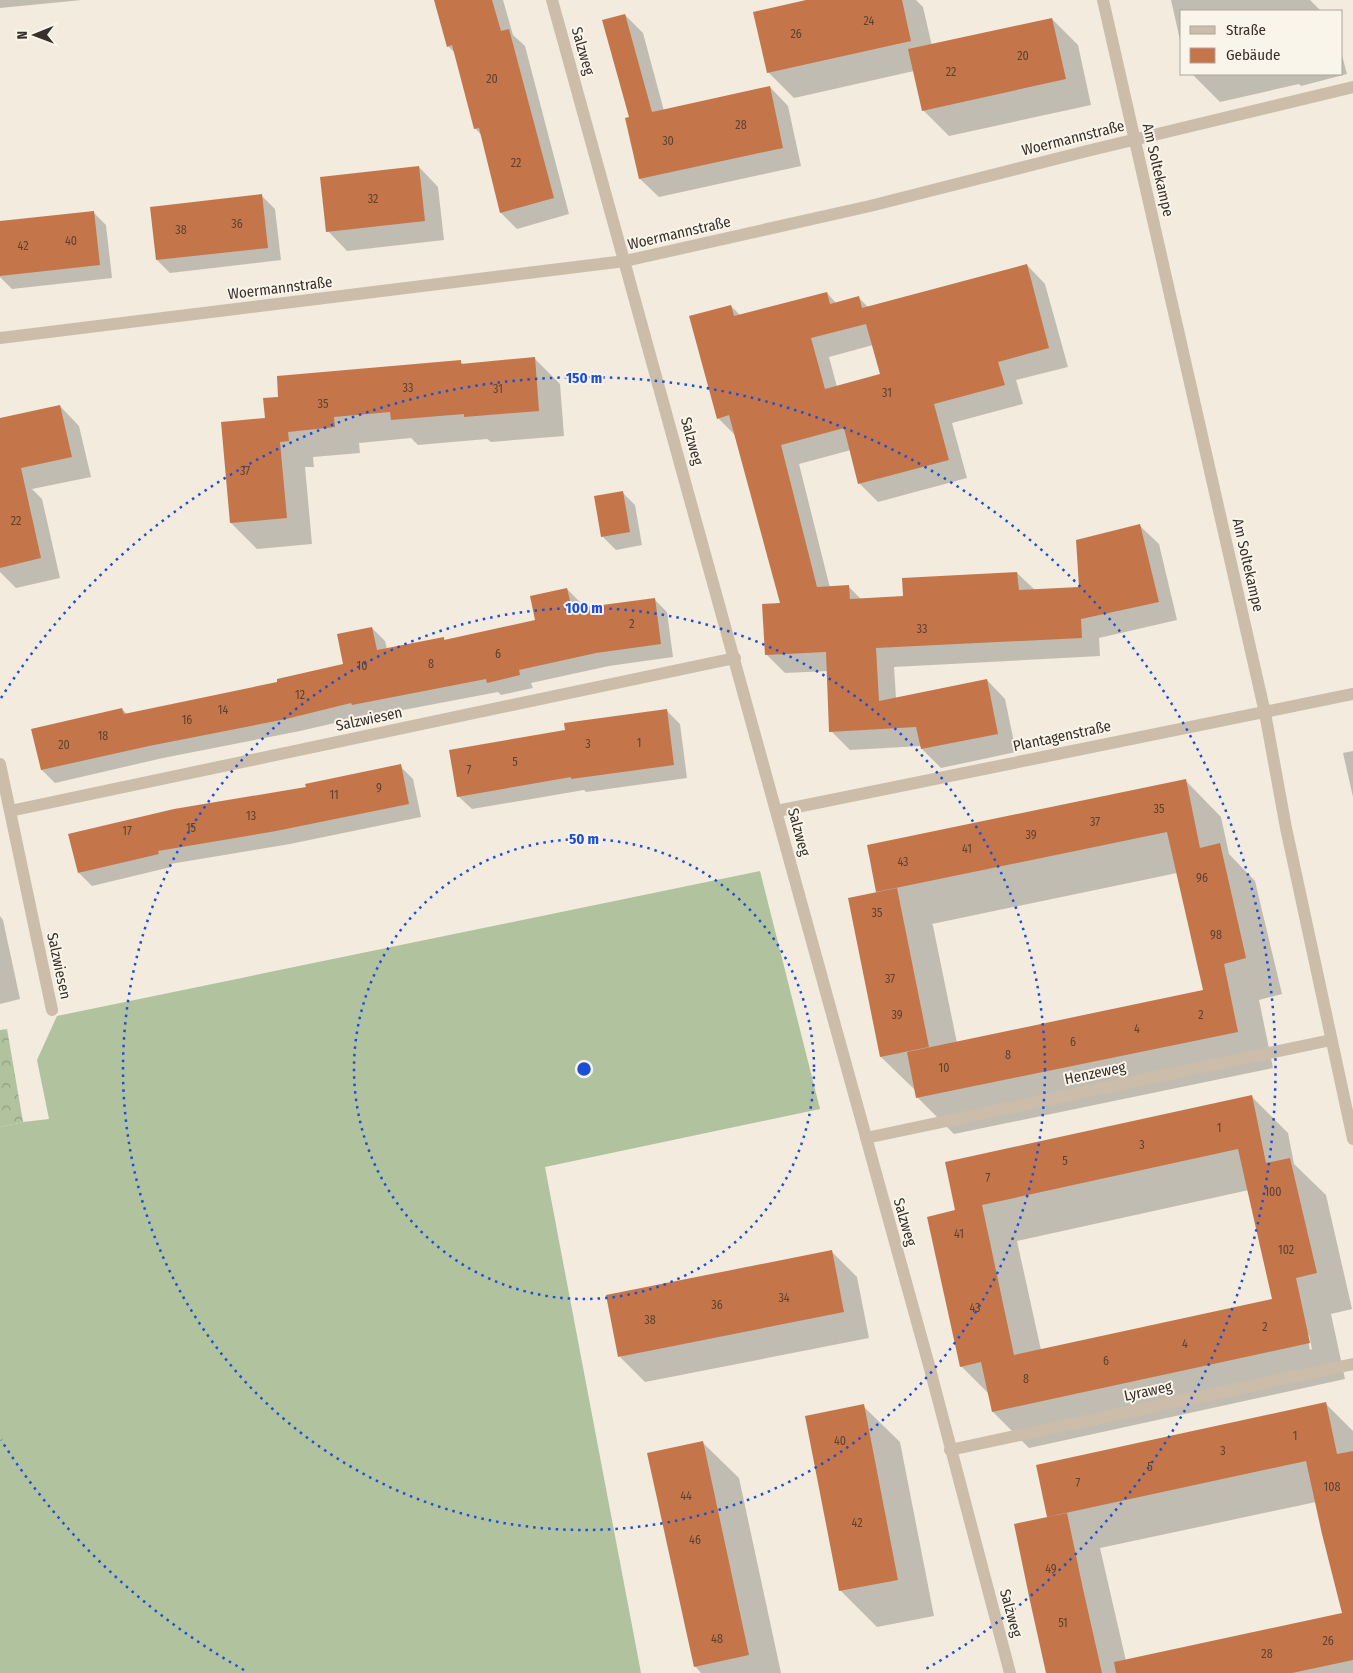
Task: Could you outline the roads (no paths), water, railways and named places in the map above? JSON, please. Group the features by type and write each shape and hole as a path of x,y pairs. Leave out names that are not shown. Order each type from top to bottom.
{"street":[{"name":"Salzweg","path":"552,0 930,1369 1010,1673"},
{"name":"Am Soltekampe","path":"1103,0 1265,713 1286,828 1353,1139"},
{"name":"Woermannstraße","path":"0,338 625,261 870,206 1353,87"},
{"name":"Salzwiesen","path":"10,811 735,658"},
{"name":"Plantagenstraße","path":"777,811 1353,694"},
{"name":"Salzwiesen","path":"0,764 52,1010"},
{"name":"Henzeweg","path":"866,1138 1331,1040"},
{"name":"Lyraweg","path":"950,1450 1353,1364"}]}
